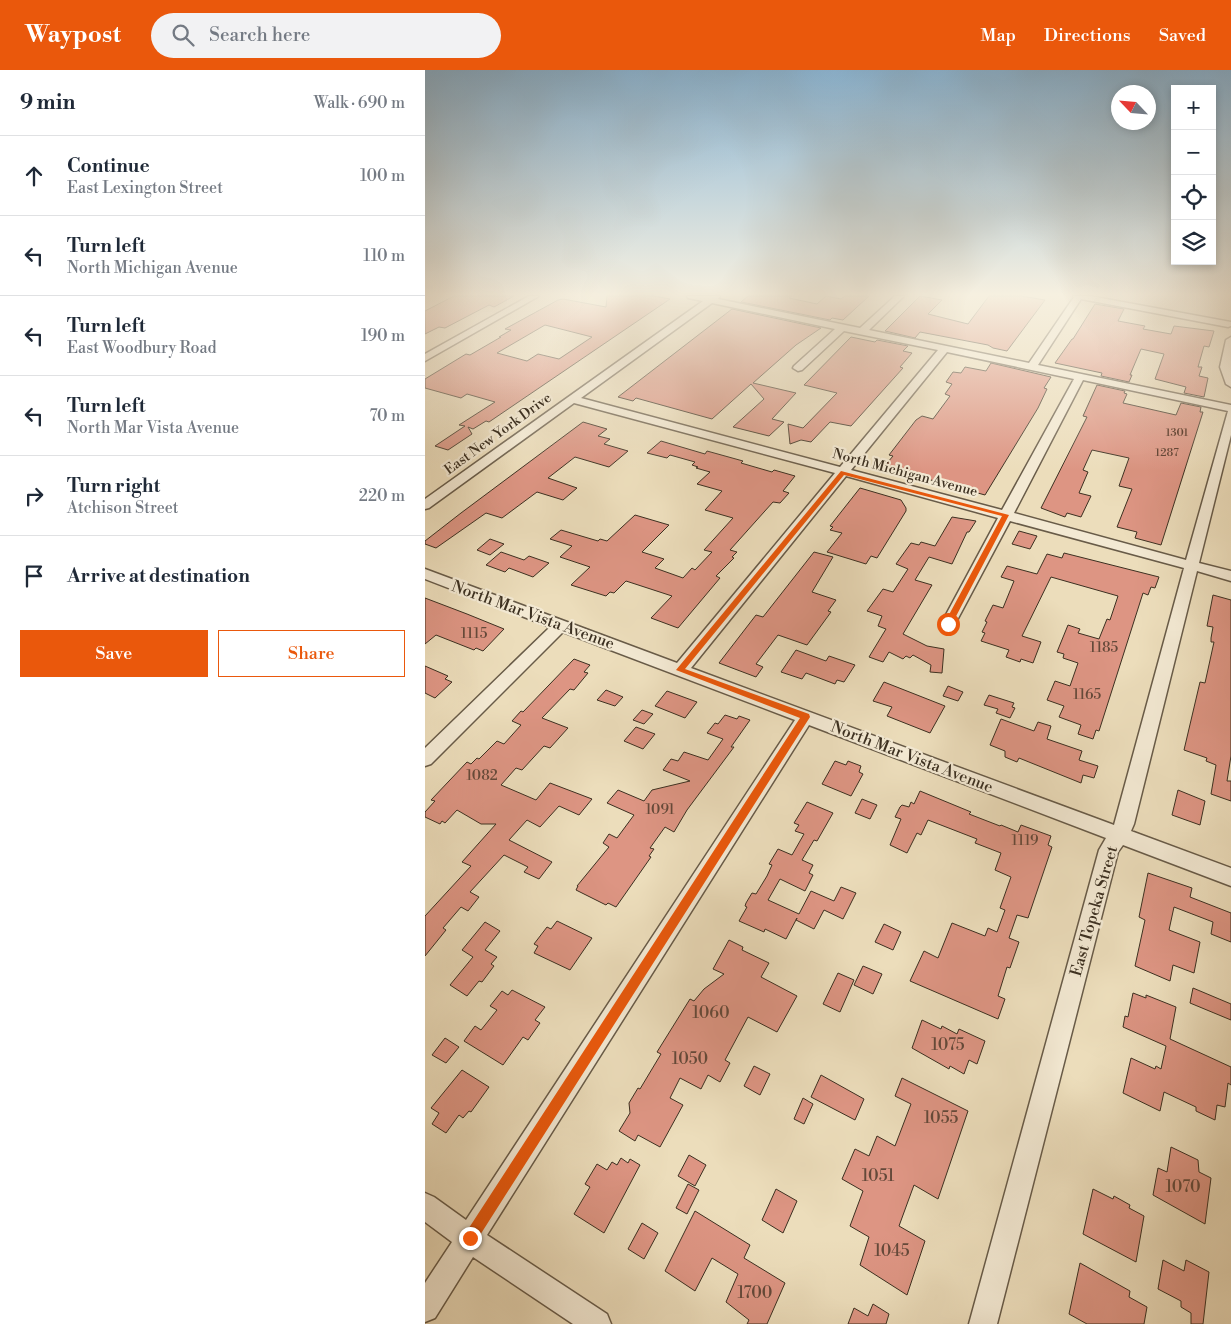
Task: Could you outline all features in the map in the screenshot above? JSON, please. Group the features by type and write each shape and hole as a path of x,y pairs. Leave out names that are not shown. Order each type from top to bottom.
{"street":[{"name":"East New York Drive","path":"425,505 634,355"},
{"path":"798,368 812,355"},
{"path":"680,670 939,355"},
{"path":"971,355 1231,408"},
{"path":"1032,367 1040,355"},
{"path":"1227,355 1224,365 1231,384"},
{"path":"948,624 1080,377"},
{"name":"North Michigan Avenue","path":"572,399 1231,576"},
{"name":"East Topeka Street","path":"983,1324 1109,850 1117,834 1125,824 1231,413"},
{"name":"North Mar Vista Avenue","path":"425,574 1231,877"},
{"path":"425,759 561,624"},
{"path":"425,1308 806,717"},
{"path":"425,1206 597,1324"}],"building":[{"path":"465,355 503,355 527,361 537,355 559,359 566,355 588,355 489,422 486,421 473,429 468,427 472,434 448,450 435,446 465,426 459,425 495,402 467,394 461,398 425,388 425,379"},
{"path":"673,355 785,355 753,383 796,393 772,419 784,422 769,436 733,427 764,399 751,384 712,419 636,398 633,401 618,397"},
{"path":"834,355 911,355 900,367 903,368 851,426 830,422 811,442 801,440 790,444 788,424 803,428 837,393 804,385"},
{"path":"1061,355 1139,355 1129,382 1101,376 1102,373 1055,363"},
{"path":"1164,355 1202,355 1198,367 1202,367 1199,376 1208,378 1204,397 1184,393 1186,387 1155,379"},
{"path":"991,363 1051,377 1044,388 1047,389 1038,408 985,495 920,477 922,474 899,469 896,473 882,469 893,456 889,455 916,420 922,416 933,419 950,396 945,394 952,384 946,382 953,372 961,373 965,367 986,371"},
{"path":"1097,385 1125,391 1124,393 1127,394 1123,403 1176,415 1181,403 1201,407 1200,412 1203,412 1161,545 1135,538 1137,532 1117,527 1132,489 1119,486 1129,458 1092,450 1083,470 1088,472 1079,493 1091,496 1081,517 1067,513 1065,517 1041,508 1087,417 1083,416"},
{"path":"583,422 607,429 598,436 610,439 604,444 628,451 609,467 575,457 548,478 577,488 563,500 537,492 502,518 486,513 436,548 425,544 425,541 461,513"},
{"path":"661,441 705,454 707,451 743,461 741,463 772,472 774,470 795,476 783,491 789,493 780,503 773,502 730,550 737,552 732,557 734,558 716,576 720,578 678,628 651,618 672,596 626,581 614,593 610,592 606,596 571,585 590,567 560,557 572,546 550,539 561,530 598,541 600,539 607,541 635,515 669,525 642,552 664,559 655,568 683,578 692,568 695,570 712,552 704,550 733,518 705,510 722,491 697,484 710,472 696,468 698,467 692,465 695,462 670,455 667,458 647,453"},
{"path":"860,488 901,500 906,508 906,511 877,558 871,556 866,564 827,552 842,533 830,530 833,527 830,526"},
{"path":"952,517 976,521 969,532 967,532 952,564 929,557 915,580 932,585 903,634 927,646 944,649 942,673 930,672 931,665 913,655 910,658 906,656 903,659 889,652 883,662 869,657 886,629 878,626 882,616 867,611 883,589 893,592 908,569 896,564 911,543 919,545 921,542 935,546"},
{"path":"1019,531 1037,536 1030,549 1012,544"},
{"path":"490,539 504,544 490,555 477,550"},
{"path":"501,552 524,560 529,556 549,563 533,577 509,568 505,572 486,565"},
{"path":"814,552 833,557 812,592 836,600 828,611 831,612 807,645 778,635 756,664 763,667 756,677 719,663 756,615 763,617"},
{"path":"1064,553 1159,577 1155,588 1151,587 1148,595 1143,593 1099,731 1096,730 1093,739 1078,734 1081,725 1059,717 1064,706 1047,700 1055,681 1070,686 1078,663 1063,658 1064,654 1057,652 1068,625 1080,629 1078,633 1099,639 1107,619 1110,620 1118,596 1051,577 1022,636 1041,642 1033,663 1021,659 1020,662 1006,657 1009,650 981,641 985,633 982,632 987,622 985,621 993,605 1003,608 1014,581 1001,577 1007,566 1037,574 1047,554 1062,558"},
{"path":"1213,595 1231,600 1231,756 1227,781 1231,781 1231,801 1211,794 1216,765 1206,761 1207,758 1184,750 1200,682 1205,683 1214,642 1211,642 1213,627 1207,626"},
{"path":"425,598 504,629 483,651 476,648 474,650 436,635 425,644"},
{"path":"796,650 826,661 829,656 855,665 844,682 837,680 835,684 806,673 802,679 781,672"},
{"path":"574,659 590,665 584,672 588,673 574,690 570,689 542,718 568,728 550,748 544,746 522,770 516,768 501,785 536,800 550,783 592,799 579,815 559,806 540,827 527,820 509,840 552,862 539,879 524,872 528,867 504,855 470,892 479,897 468,911 461,907 443,928 446,930 425,956 425,916 471,866 462,862 496,824 481,824 457,810 445,823 442,821 440,824 425,817 425,812 435,801 431,800 467,762 471,764 477,758 479,759 497,741 504,744 521,725 512,721"},
{"path":"425,666 448,676 445,679 452,682 435,698 425,693"},
{"path":"884,682 945,706 930,733 887,716 892,707 873,701"},
{"path":"948,686 963,692 958,701 943,696"},
{"path":"606,690 623,697 615,706 597,700"},
{"path":"667,691 697,702 685,718 655,706"},
{"path":"989,695 1014,703 1012,707 1015,708 1010,718 996,713 998,709 984,705"},
{"path":"642,710 653,714 644,724 633,720"},
{"path":"725,715 737,719 739,716 750,720 731,747 734,747 687,810 674,832 665,827 650,848 654,849 649,856 651,857 616,907 608,903 606,905 576,890 577,886 609,847 603,843 609,834 617,838 634,815 607,803 618,790 644,801 652,790 690,781 663,770 671,759 678,761 684,752 708,760 723,739 707,733"},
{"path":"1001,719 1034,731 1038,722 1051,726 1047,739 1082,751 1079,760 1098,766 1094,778 1083,775 1081,783 1019,758 1017,762 1005,757 1005,751 990,745"},
{"path":"636,727 655,734 643,749 624,741"},
{"path":"835,761 846,765 848,761 861,766 859,772 863,774 851,796 822,784"},
{"path":"1178,790 1205,801 1200,825 1172,815"},
{"path":"920,791 1000,826 1018,832 1021,825 1051,836 1048,845 1052,847 1028,918 1017,915 1009,938 1019,942 1010,968 1007,967 998,996 1005,999 998,1019 910,981 924,951 938,958 952,923 985,936 988,928 997,932 1005,910 1000,908 1011,877 995,870 1001,853 975,843 977,839 928,820 921,835 917,833 907,853 890,845 901,819 895,817 900,807 902,805 909,807 911,802 914,804"},
{"path":"862,799 877,805 870,819 855,813"},
{"path":"807,802 833,813 817,841 814,840 802,860 813,865 809,873 813,875 805,891 780,879 768,900 799,914 811,891 834,901 841,887 856,893 843,919 824,910 814,929 796,920 797,918 786,939 765,929 764,932 739,921 752,893 756,894 767,876 772,865 769,864 778,849 792,855 804,834 795,831 799,825 794,823"},
{"path":"1148,873 1192,888 1190,897 1231,913 1231,942 1211,934 1213,922 1174,907 1169,930 1200,942 1194,973 1173,965 1170,981 1135,966 1145,920 1139,917"},
{"path":"557,921 592,938 570,970 534,953 538,946 534,944 547,927 551,929"},
{"path":"485,922 500,931 485,950 497,957 491,964 494,966 482,982 479,981 467,996 450,985 473,957 462,950"},
{"path":"884,924 901,932 893,950 875,942"},
{"path":"729,940 743,947 742,950 769,963 761,977 797,996 777,1032 748,1017 725,1060 730,1063 720,1082 708,1075 701,1089 680,1078 670,1098 683,1105 660,1147 638,1135 635,1141 619,1131 630,1113 629,1103 638,1088 640,1089 661,1054 657,1052 690,999 694,1001 704,989 724,974 713,969"},
{"path":"863,966 882,974 873,994 854,985"},
{"path":"838,973 854,980 840,1012 823,1004"},
{"path":"1193,988 1231,1004 1231,1020 1190,1003"},
{"path":"512,990 545,1007 535,1020 540,1023 528,1040 523,1037 503,1065 464,1041 475,1026 481,1030 497,1010 490,1006 502,991 508,995"},
{"path":"1133,993 1146,998 1146,995 1176,1007 1170,1039 1231,1067 1231,1085 1228,1083 1225,1107 1217,1105 1215,1120 1196,1111 1196,1107 1164,1092 1160,1111 1123,1093 1131,1058 1155,1069 1156,1066 1161,1069 1166,1046 1123,1027 1125,1016 1128,1017"},
{"path":"922,1020 941,1029 942,1026 957,1034 959,1029 985,1041 977,1064 969,1060 964,1074 950,1066 949,1069 912,1048"},
{"path":"445,1038 459,1047 446,1063 432,1055"},
{"path":"754,1066 770,1074 760,1095 744,1086"},
{"path":"462,1070 489,1087 471,1112 469,1111 463,1118 459,1115 446,1133 432,1124 439,1113 431,1108"},
{"path":"821,1075 864,1099 855,1120 811,1097"},
{"path":"902,1078 968,1111 938,1199 914,1185 899,1226 925,1241 907,1295 860,1265 869,1237 850,1226 863,1191 842,1179 855,1149 869,1156 877,1136 895,1146 911,1104 895,1096"},
{"path":"803,1098 813,1104 804,1124 794,1119"},
{"path":"1171,1147 1198,1160 1199,1172 1211,1178 1205,1224 1153,1195 1158,1168 1167,1172"},
{"path":"689,1155 706,1165 695,1186 678,1176"},
{"path":"621,1158 628,1163 630,1159 640,1165 604,1233 574,1214 590,1187 585,1184 597,1164 607,1170 612,1162 617,1165"},
{"path":"688,1184 699,1190 687,1214 676,1208"},
{"path":"776,1189 797,1201 783,1233 762,1220"},
{"path":"1093,1189 1113,1199 1114,1196 1130,1205 1129,1208 1144,1216 1136,1262 1083,1234"},
{"path":"695,1211 750,1245 744,1258 785,1283 767,1324 747,1324 749,1320 726,1302 738,1274 712,1258 695,1291 665,1271"},
{"path":"642,1223 658,1233 644,1259 628,1249"},
{"path":"1163,1260 1184,1271 1186,1260 1209,1272 1203,1324 1191,1324 1191,1313 1181,1307 1181,1301 1158,1289"},
{"path":"1080,1263 1130,1291 1129,1297 1147,1307 1144,1324 1087,1324 1069,1314"},
{"path":"873,1304 889,1314 886,1324 848,1324 854,1308 868,1316"}],"route":[{"path":"470,1238 806,717 680,670 843,472 1006,515 948,624"}]}
